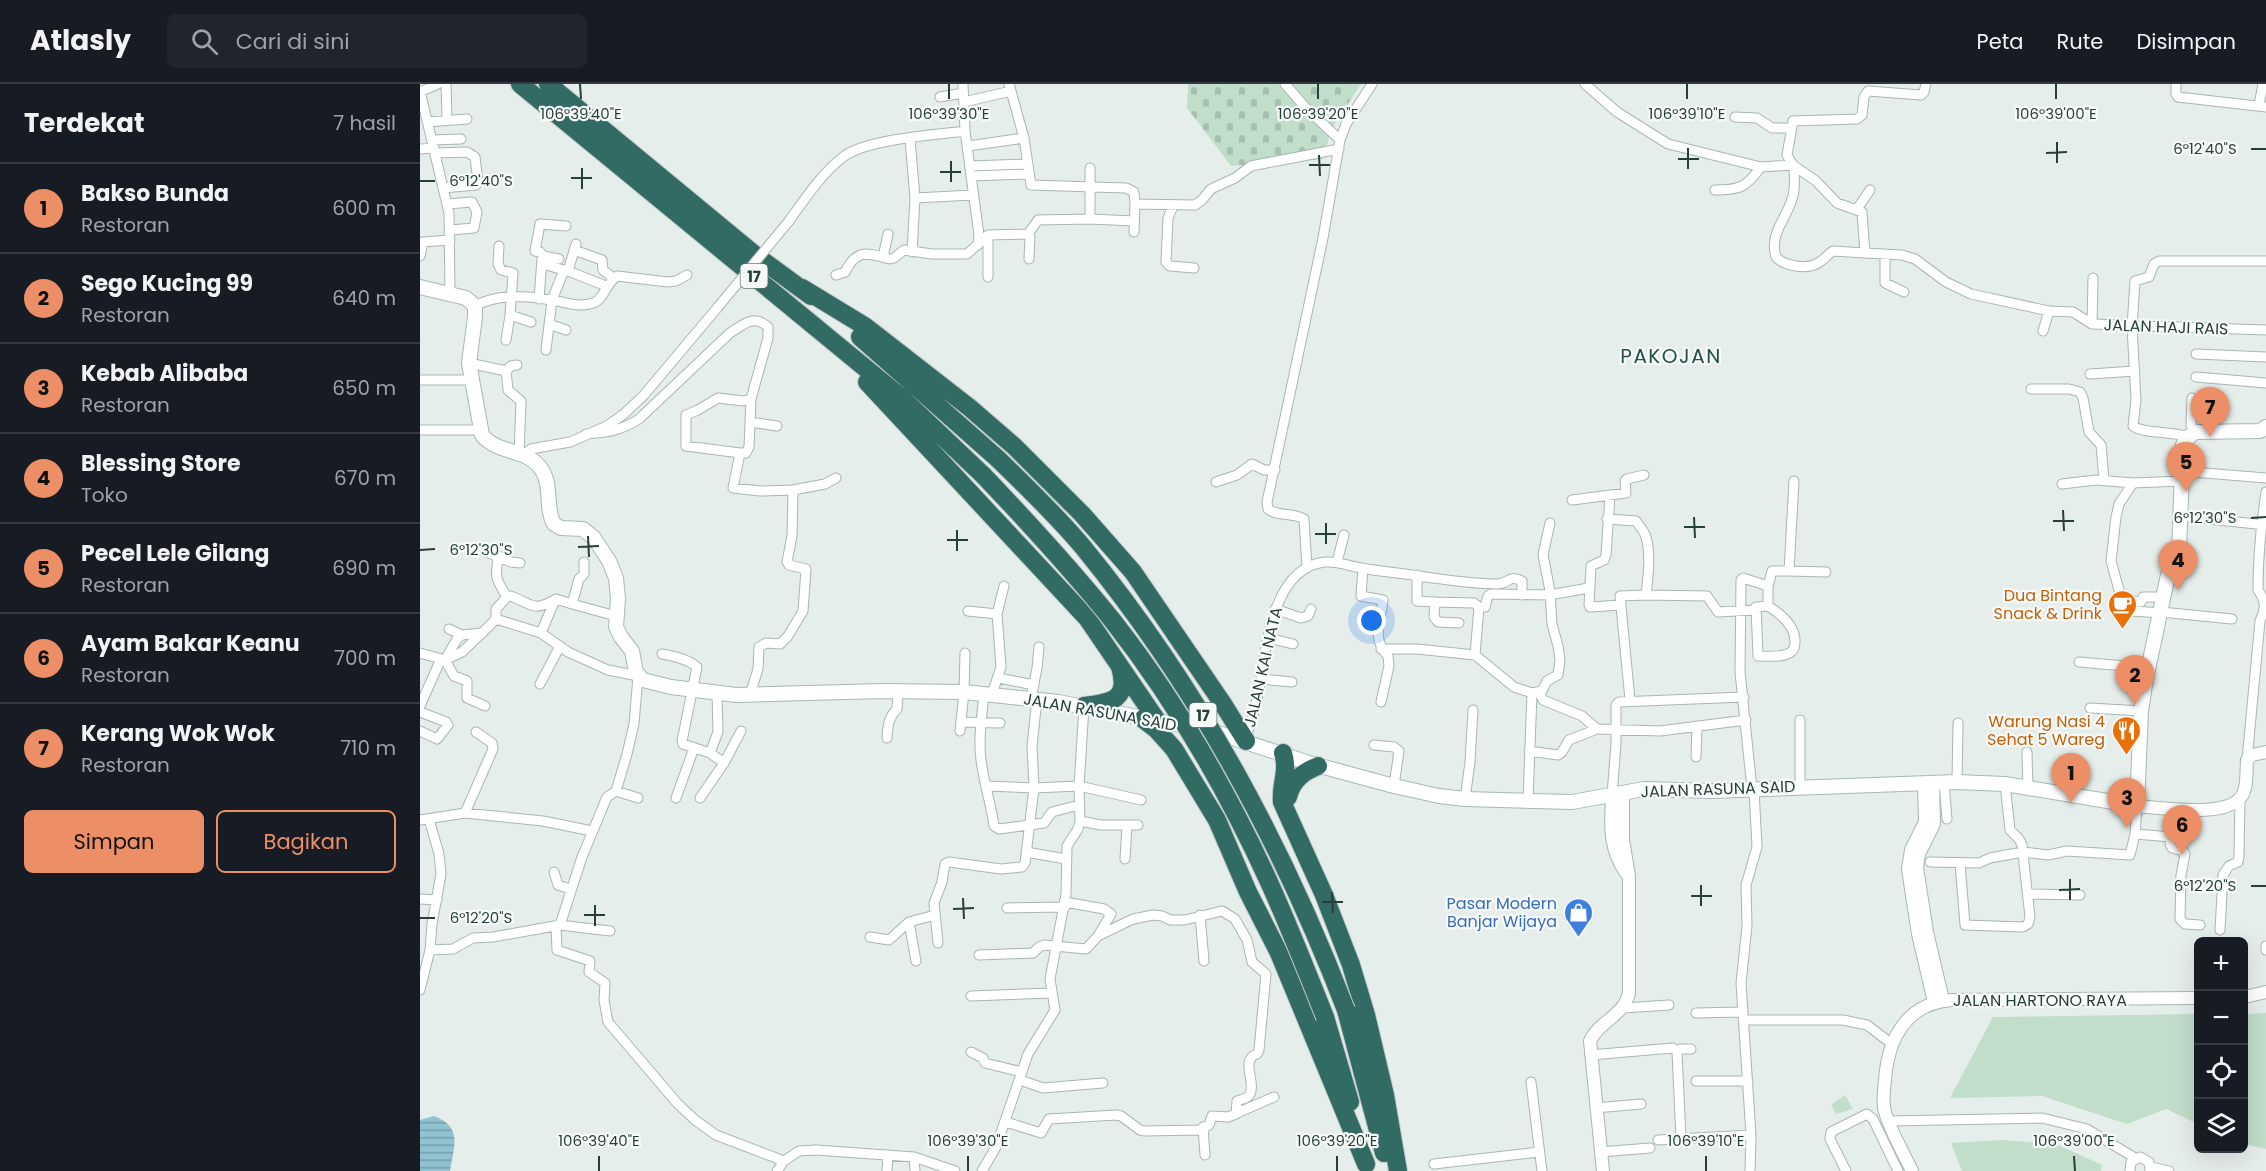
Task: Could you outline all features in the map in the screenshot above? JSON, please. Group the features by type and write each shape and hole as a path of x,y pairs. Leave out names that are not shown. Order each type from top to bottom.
{"highway":[{"name":"17","path":"520,84 903,399 983,475 1065,563 1114,623 1187,731 1232,808 1269,882 1325,1017 1344,1076 1367,1168"},
{"name":"17","path":"549,84 755,255 802,288 917,385 998,459 1082,546 1140,624 1214,732 1252,799 1289,874 1320,941 1346,1010 1388,1171"},
{"path":"802,288 866,327 970,408 1082,514 1133,572 1223,704 1245,741"},
{"path":"810,322 1087,618 1118,662 1150,720 1174,749 1217,820 1248,892 1279,953 1367,1168"},
{"path":"1084,706 1107,704 1121,692 1124,681 1118,662"},
{"path":"1212,731 1221,729 1225,722 1223,704"},
{"path":"1174,749 1174,733 1182,726"},
{"path":"1283,753 1287,767 1282,795 1287,814 1324,895 1351,965 1366,1015 1385,1095 1398,1171"},
{"path":"1287,814 1286,802 1294,783 1301,774 1318,766"}],"main road":[{"path":"420,287 466,298 475,306 476,317 469,363 481,429 486,440 522,454 540,467 547,479 551,518 554,524 561,528 579,528 588,532 609,561 617,590 618,633 632,651 638,676"},
{"path":"2137,806 2141,711 2148,668 2168,575 2179,551 2183,445 2192,434 2260,431 2266,427"},
{"name":"JALAN RASUNA SAID","path":"638,676 651,682 692,690 750,695 877,692 1034,694 1150,720 1212,731 1318,766 1394,786 1465,799 1572,802 1644,789 1701,791 1939,783 2005,784 2137,806"}],"street":[{"path":"438,84 420,91 447,204 450,235 450,295"},
{"path":"446,84 447,120"},
{"path":"1285,84 1340,145"},
{"path":"1372,84 1346,124 1340,145 1267,506 1273,513 1300,516 1304,519 1307,567 1322,562 1337,562 1363,568 1488,584 1502,584 1507,579 1515,578 1522,580 1522,595"},
{"path":"1585,84 1617,112 1668,144 1761,167 1794,166"},
{"path":"1865,253 1863,214 1857,209 1837,203 1816,181 1794,166 1787,155 1793,121 1859,118 1862,115 1866,92 1871,90 1921,95 1924,93 1926,84"},
{"path":"2176,84 2178,97 2262,106 2263,84"},
{"path":"940,96 1010,88 1024,138 1029,183 1128,188 1136,196 1134,232"},
{"path":"963,93 965,131 979,235 978,245"},
{"path":"1735,117 1757,118 1772,128 1791,128"},
{"path":"428,122 467,119"},
{"path":"506,371 508,390 521,401 518,405 522,454 531,449 570,442 607,426 630,408 718,307 828,170 845,155 868,145 965,131"},
{"path":"968,146 1024,138"},
{"path":"420,149 461,139"},
{"path":"910,139 915,198 912,252"},
{"path":"1135,204 1173,206 1200,203 1211,189 1235,178 1251,166 1340,145"},
{"path":"434,147 467,152 475,157 476,185 443,188"},
{"path":"970,171 1027,164"},
{"name":"JALAN HAJI RAIS","path":"1794,166 1794,193 1791,204 1778,227 1774,248 1776,258 1788,265 1817,264 1833,251 1894,254 1915,260 1961,290 2010,304 2049,311 2073,312 2092,324 2266,330"},
{"path":"1715,190 1730,190 1745,186 1761,167"},
{"path":"1090,168 1090,219"},
{"path":"970,171 1028,174"},
{"path":"1857,209 1870,190"},
{"path":"915,198 974,195"},
{"path":"420,256 423,242 474,228 477,213 472,202 447,204"},
{"path":"1173,206 1168,218 1166,262 1170,267 1194,268"},
{"path":"1028,234 1036,221 1040,219 1134,221"},
{"path":"539,299 542,260 540,252 535,251 540,224 566,226"},
{"path":"883,257 888,234"},
{"path":"836,276 844,272 855,256 862,254 894,258 901,252 968,254 988,235 1028,234"},
{"path":"1028,234 1030,237 1029,259"},
{"path":"988,235 988,277"},
{"path":"499,246 498,264 501,270 513,273 506,340"},
{"path":"575,247 602,260 603,270 609,282 568,271 575,247"},
{"path":"1885,255 1885,283 1904,292"},
{"path":"542,260 559,259"},
{"path":"542,260 564,270 552,300 546,350"},
{"path":"2192,398 2192,434 2134,428 2135,371 2132,327 2134,281 2149,277 2156,263 2173,260 2266,261"},
{"path":"475,306 493,298 512,297 552,300 570,304 594,303 601,298 609,282 621,275 668,282 676,281 687,275"},
{"path":"2092,324 2093,278"},
{"path":"2043,331 2049,311"},
{"path":"510,315 531,322"},
{"path":"586,434 625,428 639,419 730,333 755,319 761,320 768,327 768,338 751,399 749,447 746,453 686,446 686,415 718,398 751,399"},
{"path":"549,324 566,330"},
{"path":"2196,354 2266,357"},
{"path":"469,363 506,371"},
{"path":"506,371 511,366 517,365"},
{"path":"2090,374 2135,371"},
{"path":"2196,377 2266,383"},
{"path":"420,380 473,380"},
{"path":"2031,388 2069,389 2080,392 2089,432 2101,445 2104,480"},
{"path":"750,422 777,426"},
{"path":"420,430 481,429"},
{"path":"740,453 733,488 760,491 793,490 825,484 836,478"},
{"path":"1216,482 1237,475 1252,464 1264,470 1275,470"},
{"path":"1572,500 1626,493 1625,481 1627,479 1644,475"},
{"path":"2062,484 2104,480 2133,483 2181,476 2264,478"},
{"path":"1789,571 1794,481"},
{"path":"2133,483 2119,504 2111,561 2121,597 2117,614 2133,611 2161,612 2232,619"},
{"path":"750,695 758,669 759,647 766,643 780,644 788,636 803,611 806,569 789,566 788,562 792,536 793,490"},
{"path":"1930,862 1982,862 1990,858 2023,852 2048,855 2067,851 2130,855 2135,834 2137,806 2176,810 2229,807 2240,799 2244,793 2260,621 2265,605 2263,595 2258,590 2263,558 2266,492"},
{"path":"1610,496 1606,555 1605,560 1591,566 1590,608 1621,605"},
{"path":"2180,516 2264,525"},
{"path":"1608,519 1636,520 1644,531 1648,567 1646,595"},
{"path":"1535,693 1543,689 1546,681 1559,672 1559,653 1552,624 1543,555 1550,523"},
{"path":"1337,562 1344,535"},
{"path":"481,550 511,562 520,563"},
{"path":"499,556 495,573 498,584 507,597"},
{"path":"572,604 579,579 584,574 584,562"},
{"name":"JALAN KAI NATA","path":"1245,741 1261,679 1275,609 1282,593 1293,578 1307,567"},
{"path":"1363,568 1361,596 1383,600 1378,628 1381,649 1388,656 1389,666 1381,702"},
{"path":"1768,606 1768,586 1772,571 1826,572"},
{"path":"1417,575 1417,601 1474,603 1479,607 1486,606 1490,594 1549,595 1589,588"},
{"path":"1750,1171 1748,1081 1741,983 1747,927 1746,885 1757,847 1740,672 1741,579 1768,586"},
{"path":"1004,586 999,598 997,614 1001,659 999,678 988,694 981,721 981,760 996,828 1046,823 1054,811 1079,805"},
{"path":"1629,700 1621,594 1707,596 1718,612 1756,610"},
{"path":"443,661 462,652 496,619 496,609 507,597 511,596 537,607 542,607 556,599 616,616"},
{"path":"2127,600 2141,602 2143,597 2164,597"},
{"path":"540,633 556,599"},
{"path":"977,599 972,611 997,614"},
{"path":"1435,602 1434,617 1436,620 1459,623"},
{"path":"1756,606 1768,606 1790,624 1795,637 1794,648 1791,652 1758,656 1756,606"},
{"path":"1474,655 1479,607"},
{"path":"1275,609 1301,618 1308,616 1311,609"},
{"path":"496,619 540,633 567,652 608,670 638,676 634,724 616,791 607,797 570,889 558,926 557,950 590,961 589,972 605,983 604,1000 608,1022 694,1120 716,1135 784,1161"},
{"path":"449,629 462,635 482,633"},
{"path":"420,706 443,661 462,635"},
{"path":"1269,638 1293,644"},
{"path":"540,684 560,646"},
{"path":"938,943 934,915 935,896 942,882 945,864 949,862 1001,869 1019,868 1026,863 1034,788 1032,746 1039,647"},
{"path":"1381,649 1417,649 1474,655 1514,687 1535,693 1543,700 1582,716 1597,729"},
{"path":"420,653 443,661 454,676 467,681 467,698 485,706"},
{"path":"965,653 961,726 981,721 1000,723"},
{"path":"662,654 675,656 696,665 690,711 682,741 685,746 710,753 724,763"},
{"path":"2079,662 2148,668"},
{"path":"999,678 1034,694"},
{"path":"1261,679 1292,682"},
{"path":"887,738 888,721 897,709 898,692"},
{"path":"710,753 718,732 717,693"},
{"path":"1528,801 1529,751 1535,693"},
{"path":"1602,1171 1590,1055 1592,1037 1623,1008 1629,993 1629,876 1617,858 1612,843 1617,827 1616,705 1621,701 1629,700 1649,702 1744,697"},
{"path":"982,1171 996,1147 1006,1122 1028,1054 1055,1010 1050,979 1065,905 1067,846 1078,829 1080,821 1079,786 1084,706"},
{"path":"2090,708 2141,711"},
{"path":"1465,799 1473,710"},
{"path":"420,712 446,722 448,725 437,738 420,731"},
{"path":"1529,751 1558,754 1562,752 1569,740 1597,729 1660,731 1746,720"},
{"path":"1800,720 1800,786"},
{"path":"1939,1001 1917,868 1919,854 1934,824 1939,783 1958,723"},
{"path":"1696,757 1697,726"},
{"path":"700,798 724,763 741,731"},
{"path":"465,813 493,749 492,743 476,732"},
{"path":"1374,745 1395,747 1400,751 1394,786"},
{"path":"676,798 694,748"},
{"path":"2027,752 2028,788"},
{"path":"2247,760 2252,755 2266,752"},
{"path":"1939,783 1947,819"},
{"path":"1960,863 1965,925 2026,926 2030,917 2023,852 2019,839 2009,827 2005,784"},
{"path":"987,786 1034,788 1079,786 1141,800"},
{"path":"616,791 638,798"},
{"path":"2220,930 2223,875 2229,866 2238,862 2239,856 2240,799"},
{"path":"2176,810 2170,847 2185,854 2181,875 2180,919 2184,924 2200,925"},
{"path":"420,990 430,950 441,874 439,854 424,819 465,813 543,821 592,831"},
{"path":"1080,821 1093,824 1138,825"},
{"path":"1125,859 1127,825"},
{"path":"2135,834 2171,837"},
{"path":"1026,852 1065,858"},
{"path":"554,873 558,885 570,889"},
{"path":"2028,894 2080,895"},
{"path":"420,899 436,900"},
{"path":"979,955 1033,953 1042,945 1086,949 1098,936 1111,914 1104,909 1065,905 1007,908"},
{"path":"1098,936 1141,916 1158,915 1176,921 1222,911 1236,919 1247,940 1251,962 1266,974 1259,1050 1249,1060 1251,1093 1248,1098 1238,1101 1237,1113"},
{"path":"870,937 889,940 909,922 934,915"},
{"path":"1200,915 1204,961"},
{"path":"909,922 916,961"},
{"path":"430,950 453,949 473,938 493,937 558,926 610,931"},
{"path":"2248,996 2266,992"},
{"path":"971,996 1052,993"},
{"name":"JALAN HARTONO RAYA","path":"1912,1171 1884,1110 1883,1095 1892,1044 1911,1015 1924,1005 1939,1001 2194,998"},
{"path":"1623,1008 1669,1005"},
{"path":"1696,1013 1843,1020 1873,1028 1892,1044"},
{"path":"1590,1055 1673,1048"},
{"path":"1681,1138 1677,1052 1680,1049 1691,1049"},
{"path":"971,1052 983,1058 986,1063 1021,1076 1043,1088 1103,1083"},
{"path":"1696,1082 1748,1081"},
{"path":"1531,1082 1542,1171"},
{"path":"1006,1122 1039,1133 1044,1131 1049,1119 1116,1115 1121,1116 1140,1130 1200,1130 1209,1125 1212,1116 1228,1117 1274,1097"},
{"path":"1595,1108 1641,1104"},
{"path":"1846,1171 1830,1139 1831,1132 1867,1114 1873,1119 1898,1171"},
{"path":"1889,1121 2042,1118 2087,1129 2135,1158 2145,1158 2150,1169 2169,1171"},
{"path":"1203,1127 1205,1155"},
{"path":"1658,1140 1750,1135"},
{"path":"1600,1152 1650,1148"},
{"path":"777,1171 784,1161 799,1151 914,1156 955,1171"},
{"path":"1434,1164 1539,1152"},
{"path":"887,1171 888,1155"},
{"path":"914,1156 915,1171"},
{"path":"2130,1171 2131,1162 2135,1158"}],"green space":[{"path":"1188,84 1361,84 1331,130 1323,159 1231,166 1187,108"},
{"path":"2266,1013 2266,1149 2248,1145 2248,1014"},
{"path":"2194,1014 2194,1122 2166,1109 2127,1124 2042,1096 1950,1098 1993,1017"},
{"path":"1845,1095 1853,1109 1836,1114 1831,1105"},
{"path":"2001,1140 2056,1144 2102,1165 2101,1171 1962,1171 1951,1143"}],"water":[{"path":"434,1116 443,1120 453,1132 454,1146 450,1171 420,1171 420,1120"}],"place":[{"name":"Kerang Wok Wok","path":"2210,437"},
{"name":"Pecel Lele Gilang","path":"2186,492"},
{"name":"Blessing Store","path":"2178,590"},
{"name":"Dua Bintang Snack & Drink","path":"2123,630"},
{"name":"Sego Kucing 99","path":"2135,705"},
{"name":"Warung Nasi 4 Sehat 5 Wareg","path":"2126,756"},
{"name":"Bakso Bunda","path":"2071,803"},
{"name":"Kebab Alibaba","path":"2127,828"},
{"name":"Ayam Bakar Keanu","path":"2182,855"},
{"name":"Pasar Modern Banjar Wijaya","path":"1578,938"}],"district":[{"name":"PAKOJAN","path":"1671,356"}]}
